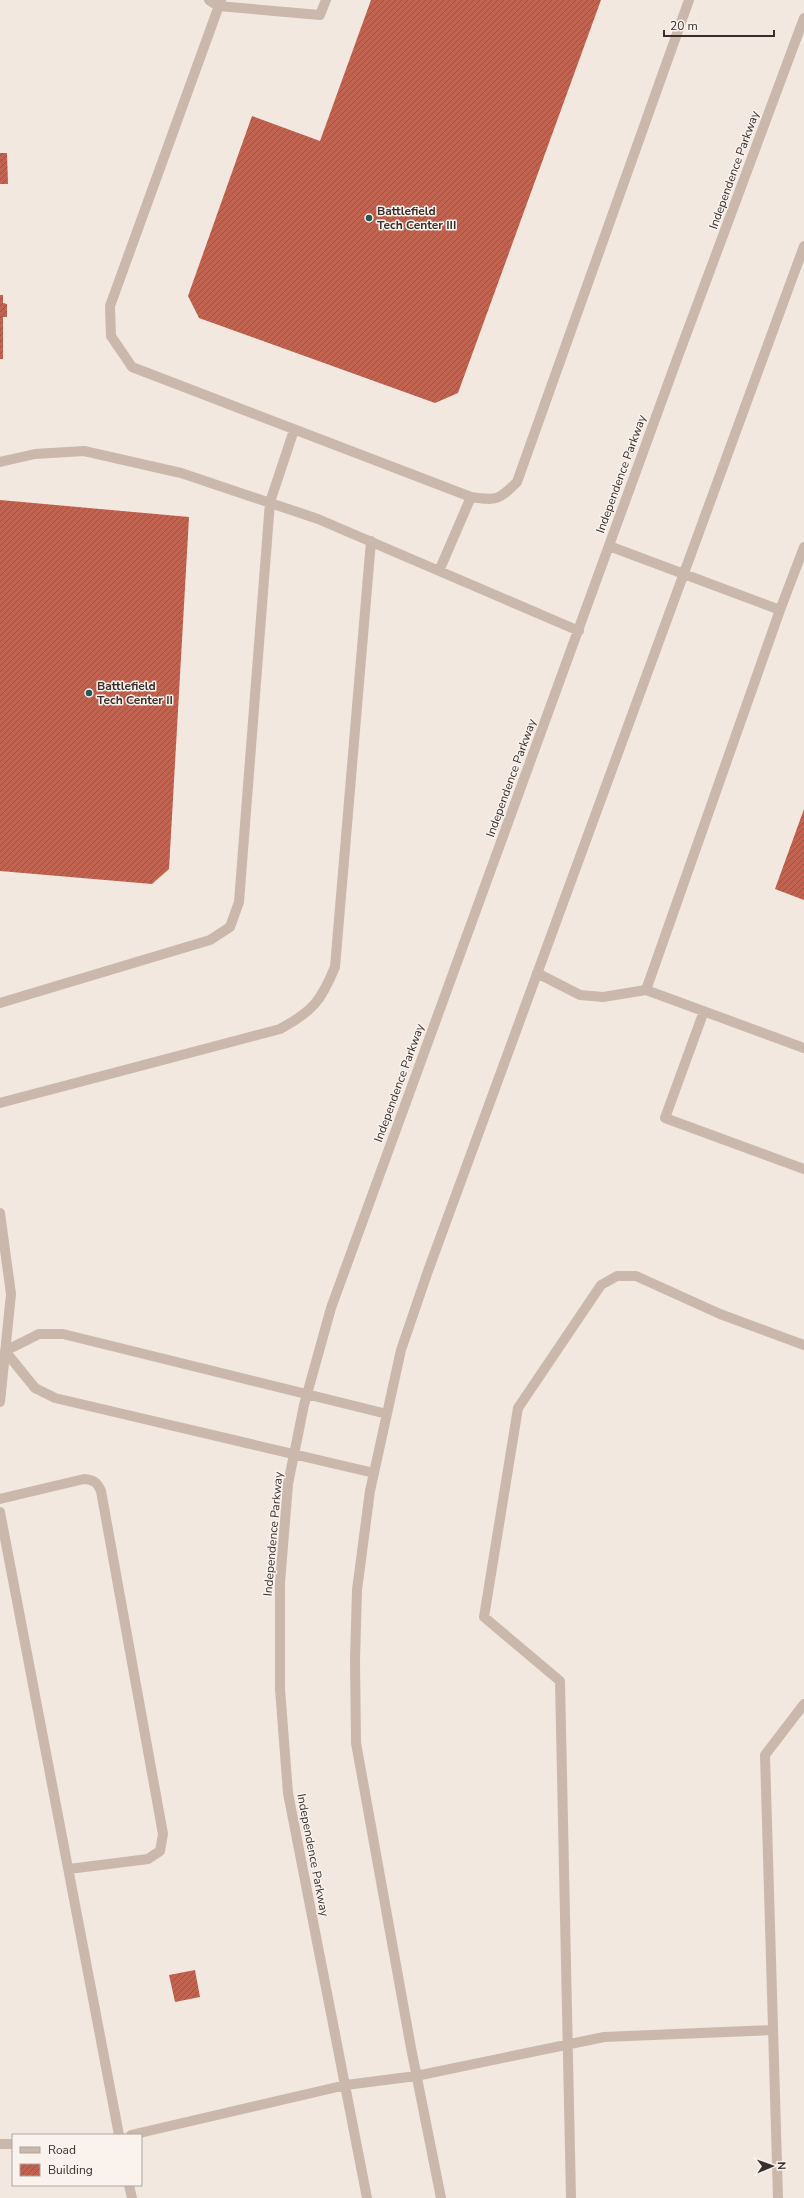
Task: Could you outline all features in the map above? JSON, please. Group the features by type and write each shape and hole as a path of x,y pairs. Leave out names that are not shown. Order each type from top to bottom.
{"street":[{"path":"210,0 220,3 320,15 326,0"},
{"path":"220,3 110,306 111,336 132,367 471,497 491,500 503,495 517,482 689,0"},
{"name":"Independence Parkway","path":"367,2198 288,1793 281,1712 280,1583 288,1484 307,1395 331,1308 609,546 804,18"},
{"path":"441,2198 416,2076 356,1743 355,1660 357,1590 370,1491 401,1350 537,973 685,574 804,246"},
{"path":"0,1003 210,940 230,927 239,902 270,502 294,430"},
{"path":"0,462 35,454 84,451 181,473 318,519 579,631"},
{"path":"439,571 471,497"},
{"path":"0,1104 280,1029 303,1016 325,992 335,967 371,541"},
{"path":"609,546 780,610"},
{"path":"646,990 780,610 801,565 804,547"},
{"path":"537,973 580,995 603,996 646,990 804,1048"},
{"path":"704,1011 665,1118 804,1169"},
{"path":"0,1213 11,1294 3,1352 0,1402"},
{"path":"571,2198 560,1681 484,1617 518,1408 602,1285 617,1276 636,1276 720,1314 804,1345"},
{"path":"3,1352 39,1334 63,1334 387,1414"},
{"path":"3,1352 36,1388 55,1398 374,1473"},
{"path":"0,1499 84,1479 92,1480 98,1484 101,1491 163,1834 160,1851 148,1859 69,1869"},
{"path":"0,1512 119,2134"},
{"path":"778,2198 765,1754 804,1704"},
{"path":"136,2134 346,2085 416,2076 604,2037 773,2030"},
{"path":"0,2144 12,2144"},
{"path":"129,2186 132,2198"}],"building":[{"name":"Battlefield Tech Center III","path":"371,0 601,0 458,393 435,403 199,318 188,296 252,116 320,141"},
{"path":"0,153 7,153 8,184 0,184"},
{"path":"0,295 3,295 3,303 7,304 7,317 3,317 3,359 0,359"},
{"name":"Battlefield Tech Center II","path":"0,500 189,517 169,869 152,884 0,871"},
{"path":"804,809 804,900 775,889"},
{"path":"195,1970 200,1997 175,2002 169,1975"}],"place":[{"name":"Battlefield Tech Center III","path":"369,218"},
{"name":"Battlefield Tech Center II","path":"89,693"}]}
